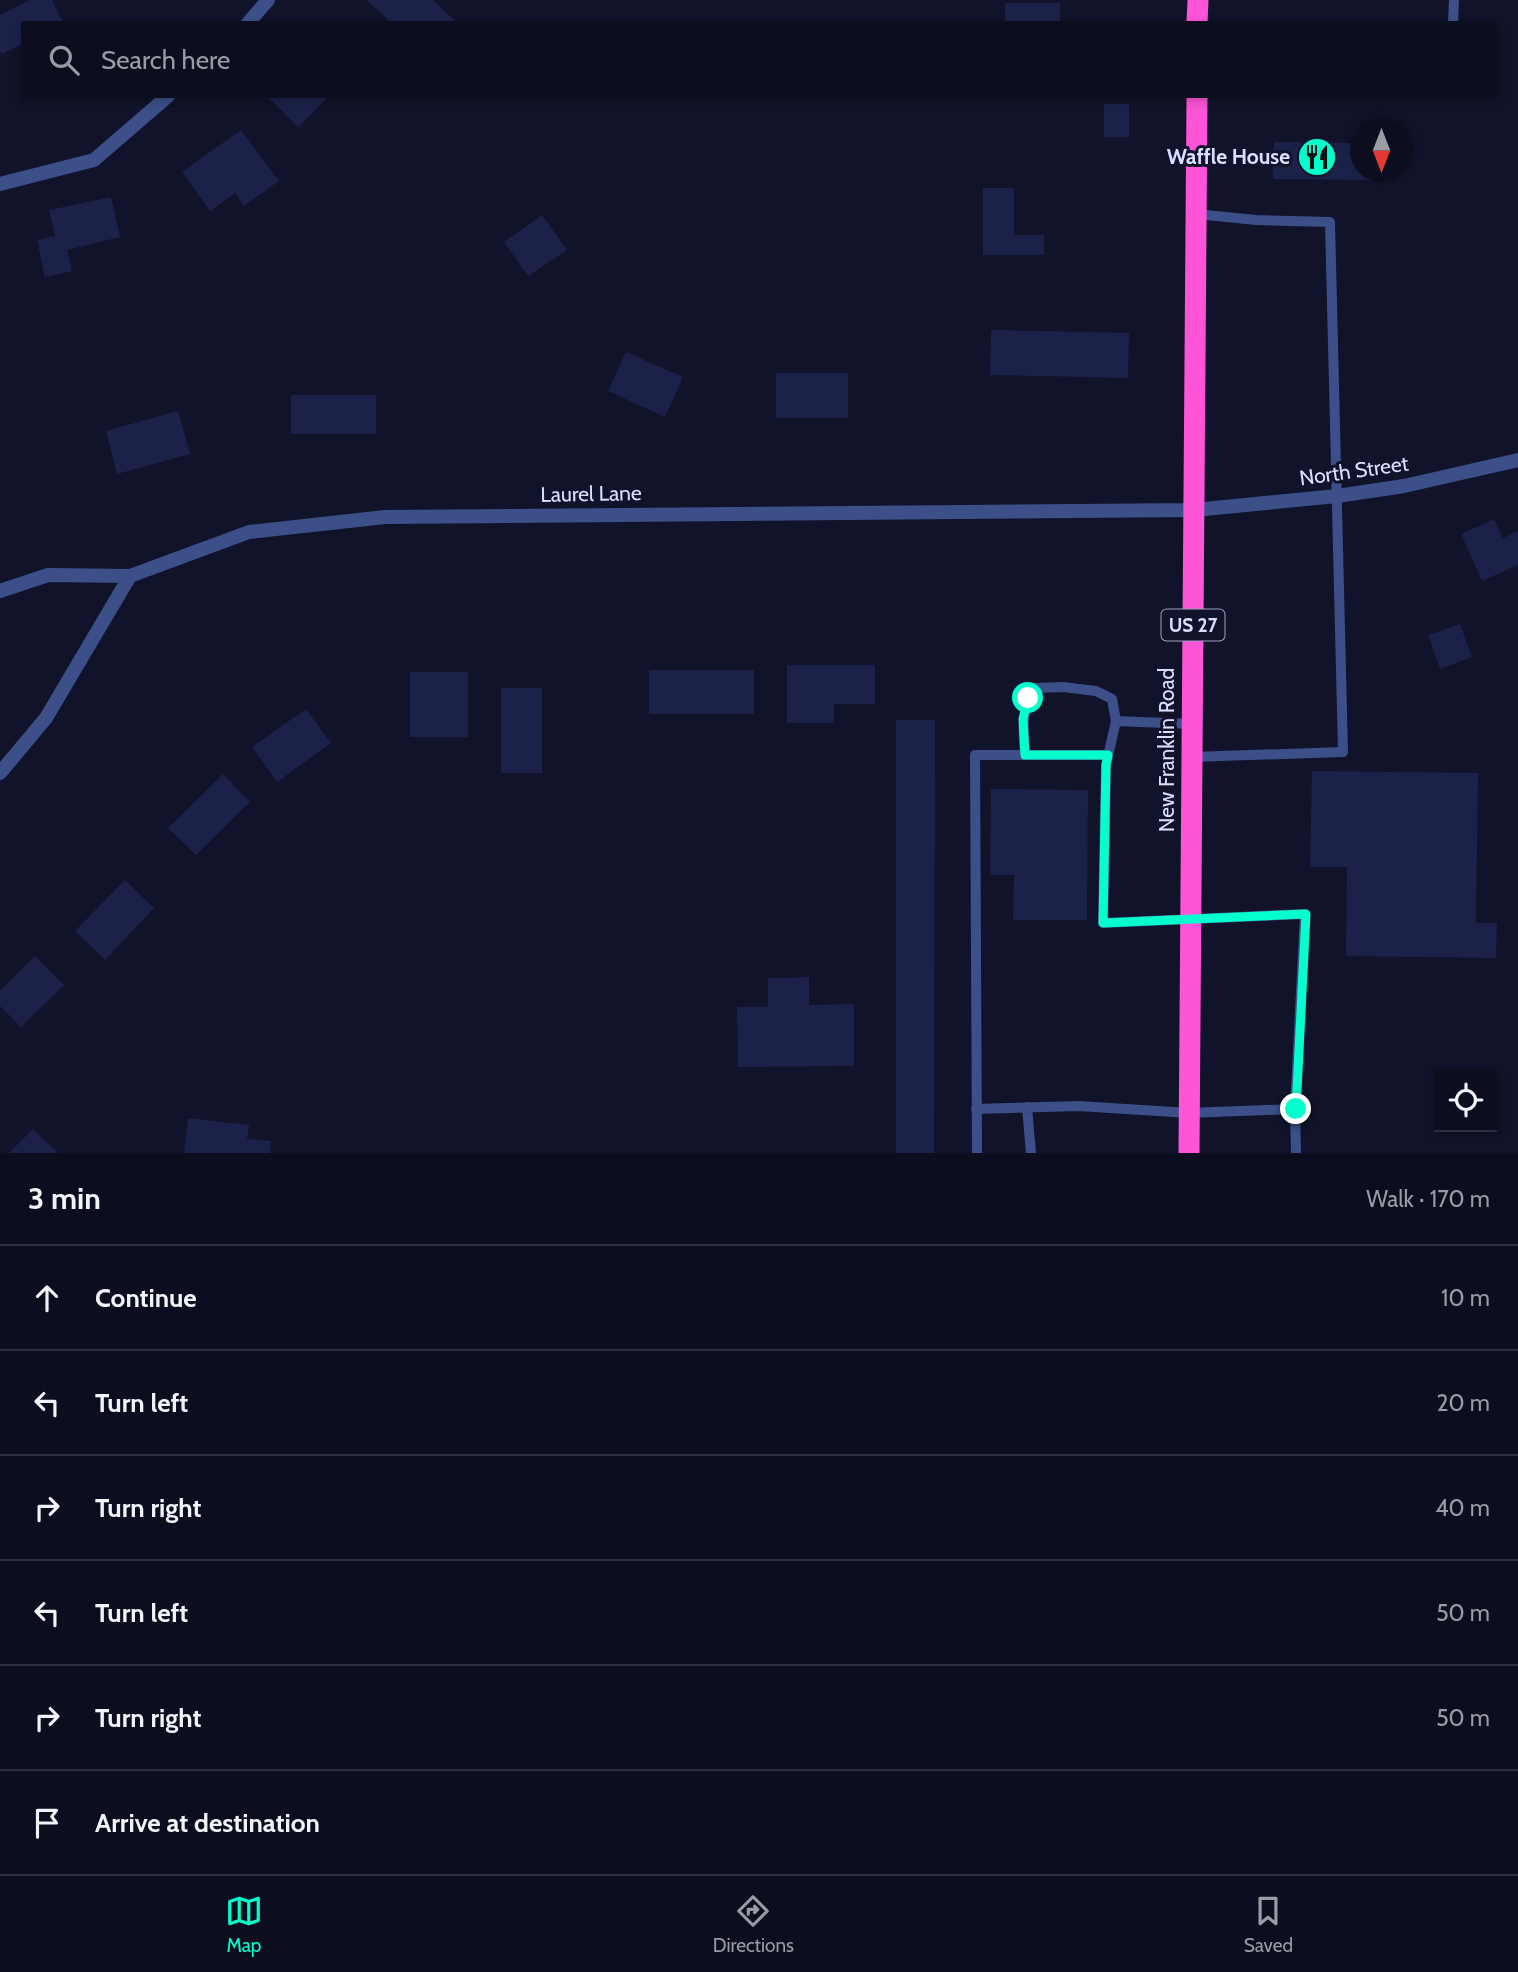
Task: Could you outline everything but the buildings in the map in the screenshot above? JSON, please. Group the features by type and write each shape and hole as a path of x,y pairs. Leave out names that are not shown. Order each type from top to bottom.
{"highway":[{"path":"1197,21 1198,0"},
{"name":"New Franklin Road","path":"1189,1153 1197,98"}],"street":[{"path":"249,21 268,0"},
{"path":"0,184 94,160 167,98"},
{"name":"North Street","path":"1194,510 1337,496 1404,486 1518,460"},
{"name":"Laurel Lane","path":"0,591 48,575 130,576 249,532 385,517 1194,510"},
{"path":"0,773 46,718 130,576"}],"lane":[{"path":"1453,21 1454,0"},
{"path":"1192,757 1343,752 1330,222 1256,220 1196,214"},
{"path":"1025,755 1023,719 1028,698 1034,688 1063,687 1096,691 1112,699 1116,721 1106,765 1103,923 1306,914 1296,1153"},
{"path":"1116,721 1192,724"},
{"path":"977,1153 975,755 1108,755"},
{"path":"976,1109 1079,1106 1189,1114 1296,1109"},
{"path":"1027,1107 1031,1153"}],"place":[{"name":"Waffle House","path":"1317,157"}],"route":[{"path":"1028,698 1023,719 1025,755 1108,755 1103,923 1306,914 1296,1109"}]}
